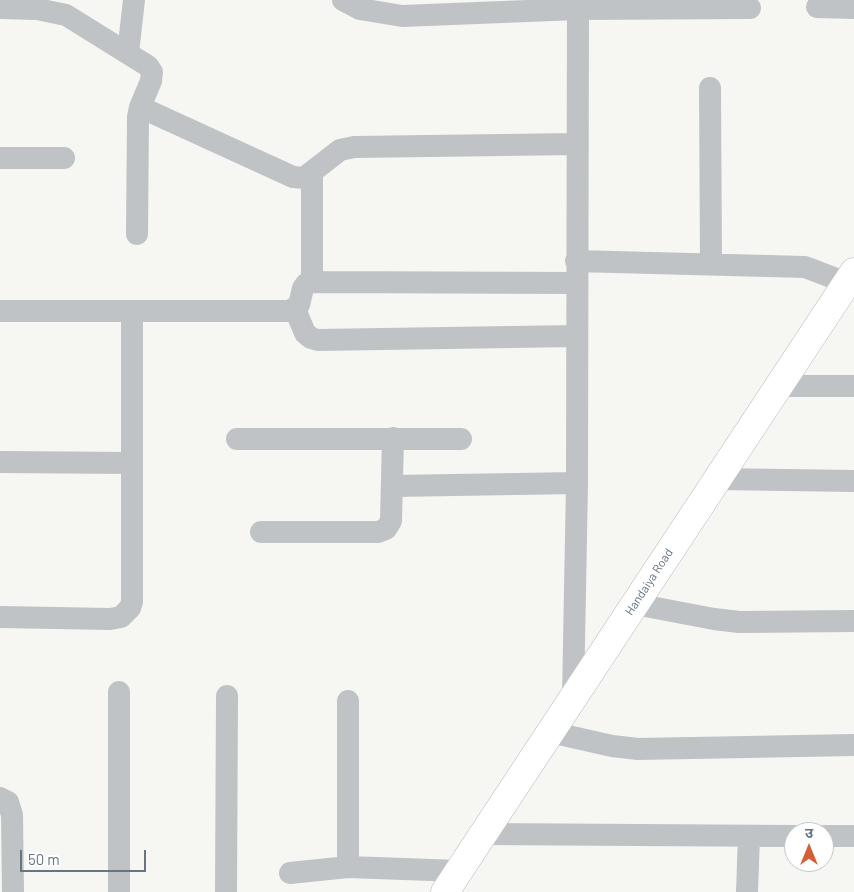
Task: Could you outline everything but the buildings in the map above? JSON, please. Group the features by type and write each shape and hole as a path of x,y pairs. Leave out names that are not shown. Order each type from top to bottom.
{"main road":[{"name":"Handaiya Road","path":"452,882 850,278"}],"street":[{"path":"128,53 134,0"},
{"path":"343,0 360,9 402,16 578,4 750,8"},
{"path":"573,697 577,482 578,4"},
{"path":"817,7 854,8"},
{"path":"0,8 37,9 66,15 148,66 152,72 151,81 140,107 137,234"},
{"path":"710,88 710,264"},
{"path":"140,107 292,178 304,178 340,150 354,147 577,144"},
{"path":"0,158 64,158"},
{"path":"312,173 312,282"},
{"path":"0,311 290,311 299,305 306,284 312,282 576,272 710,264 806,267 850,278"},
{"path":"295,309 305,333 311,338 318,340 576,336"},
{"path":"0,618 110,620 121,618 127,613 132,602 132,311"},
{"path":"779,386 854,386"},
{"path":"261,532 378,532 386,529 391,521 393,438"},
{"path":"237,439 461,439"},
{"path":"0,462 132,463"},
{"path":"717,479 854,481"},
{"path":"393,486 577,482"},
{"path":"635,604 730,621 854,621"},
{"path":"119,692 119,892"},
{"path":"226,892 227,696"},
{"path":"348,701 348,867"},
{"path":"550,732 612,746 638,748 854,745"},
{"path":"0,798 8,802 12,815 13,892"},
{"path":"482,834 784,836"},
{"path":"747,892 749,836"},
{"path":"834,836 854,836"},
{"path":"290,873 348,867 452,882"}]}
